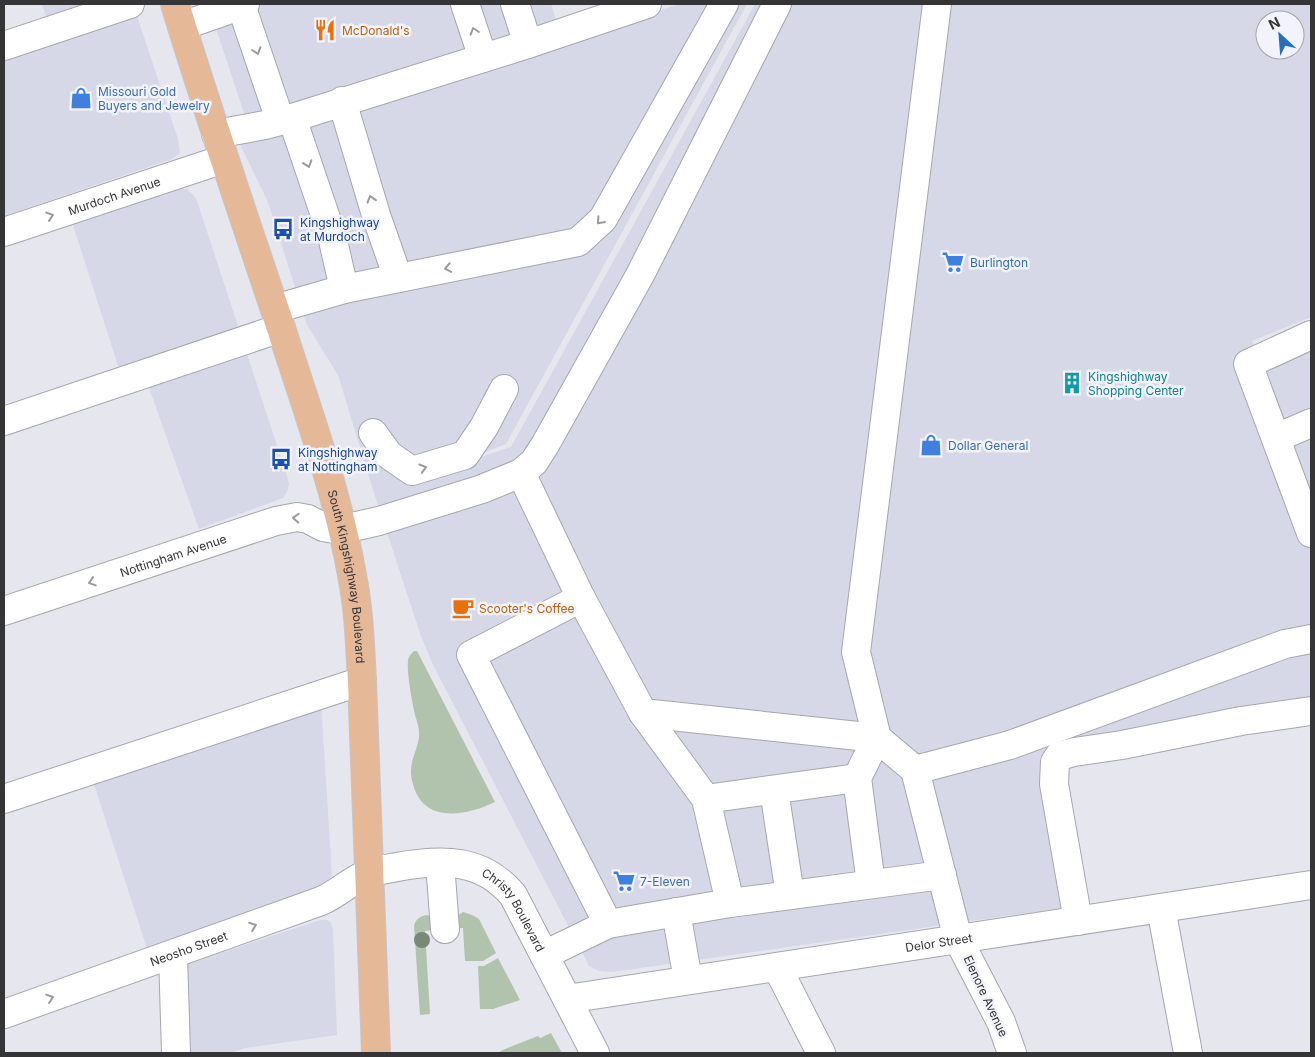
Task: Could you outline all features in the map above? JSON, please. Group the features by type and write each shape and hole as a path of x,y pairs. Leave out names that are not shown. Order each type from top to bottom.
{"main road":[{"name":"South Kingshighway Boulevard","path":"179,15 220,146 321,449 343,529 354,585 362,681 376,1053"}],"street":[{"path":"4,46 130,4"},
{"path":"179,15 243,4 332,236 344,289"},
{"path":"465,4 483,58"},
{"path":"515,4 528,44"},
{"name":"Murdoch Avenue","path":"4,232 220,146 265,125 528,44 647,4"},
{"path":"4,421 278,319 344,289 578,242 603,219 724,4"},
{"path":"343,529 379,521 482,489 521,473 534,462 635,283 777,4"},
{"path":"871,884 857,778 877,738 856,652 937,4"},
{"path":"342,101 376,215 398,278"},
{"path":"1311,335 1248,364 1311,533"},
{"path":"373,433 389,455 412,471 465,455 484,427 504,389"},
{"path":"1276,438 1311,423"},
{"path":"521,473 580,598 643,713 706,799 730,903"},
{"name":"Nottingham Avenue","path":"4,611 288,518 308,519 323,527 343,529"},
{"path":"580,598 471,655 608,924"},
{"path":"643,713 877,738 915,770 1010,745 1284,644 1311,639"},
{"path":"4,799 362,681"},
{"path":"1078,921 1054,784 1055,762 1059,756 1241,721 1311,711"},
{"name":"Elenore Avenue","path":"915,770 958,939 1001,1022 1012,1053"},
{"path":"706,799 857,778"},
{"path":"774,790 790,895"},
{"path":"440,863 445,929"},
{"name":"Christy Boulevard","path":"369,873 413,865 458,863 480,870 495,877 504,884 513,895 595,1053"},
{"name":"Neosho Street","path":"4,1014 322,902 369,873"},
{"path":"544,955 608,924 730,903 942,875"},
{"name":"Delor Street","path":"567,999 1311,885"},
{"path":"1161,908 1188,1053"},
{"path":"676,912 688,980"},
{"path":"173,955 176,1053"},
{"path":"777,967 821,1053"}],"shaded area":[{"path":"42,4 133,4 178,139 180,153 172,159 4,216 4,37 48,22"},
{"path":"208,4 551,4 558,26 247,122"},
{"path":"680,4 747,4 506,444 392,487 511,447 755,4 1311,4 1311,317 1252,341 1262,366 1311,346 1311,703 1046,750 1044,760 1069,907 612,972 599,971 589,966 433,665 421,636 374,493 338,375 307,325 268,202 239,142"},
{"path":"176,189 187,189 196,198 289,484 283,498 199,529 147,382 120,372 73,225"},
{"path":"321,702 332,875 327,885 147,949 92,778"},
{"path":"320,920 327,920 331,923 333,929 337,1035 245,1048 230,1053 184,1053 179,967"}],"green space":[{"path":"414,651 417,651 495,802 471,811 447,813 436,811 426,806 418,797 413,783 411,768 418,742 419,729 409,683 408,667 409,657"},
{"path":"463,912 479,919 496,953 483,961 465,961 463,928 455,928 456,919"},
{"path":"426,915 432,916 435,930 425,931 430,1014 420,1015 414,926 418,919"},
{"path":"498,958 520,1000 493,1009 480,1009 478,966 484,966"},
{"path":"551,1033 562,1053 497,1053 538,1036 540,1038"}],"place":[{"name":"McDonald's","path":"325,30"},
{"name":"Missouri Gold Buyers and Jewelry","path":"81,98"},
{"name":"Kingshighway at Murdoch","path":"283,229"},
{"name":"Burlington","path":"953,262"},
{"name":"Kingshighway Shopping Center","path":"1072,383"},
{"name":"Dollar General","path":"931,445"},
{"name":"Kingshighway at Nottingham","path":"281,459"},
{"name":"Scooter's Coffee","path":"463,608"},
{"name":"7-Eleven","path":"624,881"}]}
